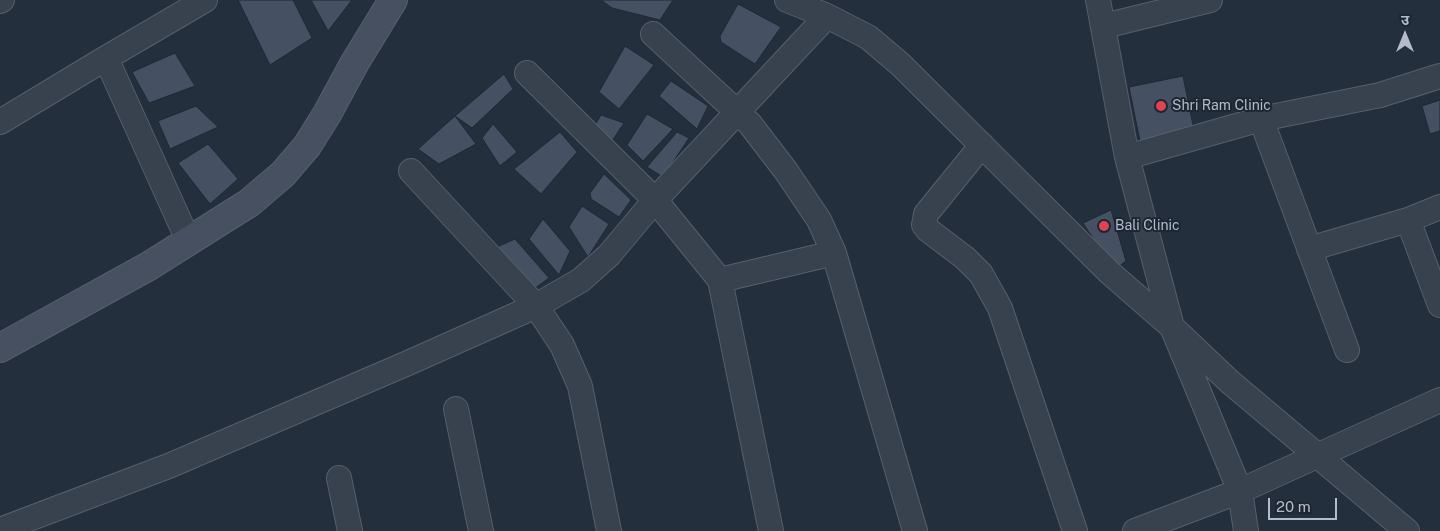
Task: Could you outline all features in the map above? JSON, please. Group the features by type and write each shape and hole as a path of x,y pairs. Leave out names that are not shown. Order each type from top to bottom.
{"street":[{"path":"0,122 205,0"},
{"path":"0,348 149,266 249,203 283,174 307,146 393,0"},
{"path":"787,0 828,16 868,37 900,64 1110,273 1172,327 1230,382 1407,531"},
{"path":"1098,0 1127,157 1172,327 1240,491 1246,531"},
{"path":"1104,26 1210,0"},
{"path":"0,530 171,465 536,306 581,280 609,255 655,200 828,16"},
{"path":"653,34 750,124 786,171 819,220 834,253 915,531"},
{"path":"106,58 188,240"},
{"path":"527,73 655,200 720,280 771,531"},
{"path":"1127,157 1261,119 1380,95 1440,76"},
{"path":"1261,119 1347,350"},
{"path":"982,145 926,214 924,225 965,258 981,274 1000,308 1075,531"},
{"path":"411,171 536,306 562,345 580,386 608,531"},
{"path":"1309,248 1408,220 1440,207"},
{"path":"1408,220 1440,305"},
{"path":"720,280 834,253"},
{"path":"1135,531 1240,491 1440,400"},
{"path":"456,409 480,531"},
{"path":"339,478 350,531"}],"building":[{"path":"238,0 293,0 312,38 270,65"},
{"path":"311,0 352,0 328,31"},
{"path":"601,0 673,0 660,20 612,8"},
{"path":"738,4 781,27 755,64 721,42 720,36"},
{"path":"625,46 654,65 619,109 599,92"},
{"path":"175,53 195,86 149,103 132,72"},
{"path":"504,74 513,89 472,128 455,116"},
{"path":"1183,76 1194,130 1140,141 1129,87"},
{"path":"671,81 708,106 697,129 659,96"},
{"path":"1440,100 1440,131 1430,134 1422,106"},
{"path":"196,106 218,127 170,149 158,121"},
{"path":"647,114 673,129 643,161 627,145"},
{"path":"601,115 624,123 612,141 595,125"},
{"path":"455,116 476,144 439,164 418,149"},
{"path":"493,124 517,152 500,166 482,138"},
{"path":"560,132 577,152 541,194 514,169"},
{"path":"677,132 689,138 663,177 647,167"},
{"path":"208,144 238,179 210,204 178,163"},
{"path":"604,174 631,200 619,217 591,199 590,193"},
{"path":"582,206 609,224 588,257 569,227"},
{"path":"1111,210 1126,261 1114,270 1083,223"},
{"path":"543,219 570,251 559,275 529,239"},
{"path":"515,239 549,278 534,289 497,247"}],"place":[{"name":"Shri Ram Clinic","path":"1161,106"},
{"name":"Bali Clinic","path":"1104,226"}]}
